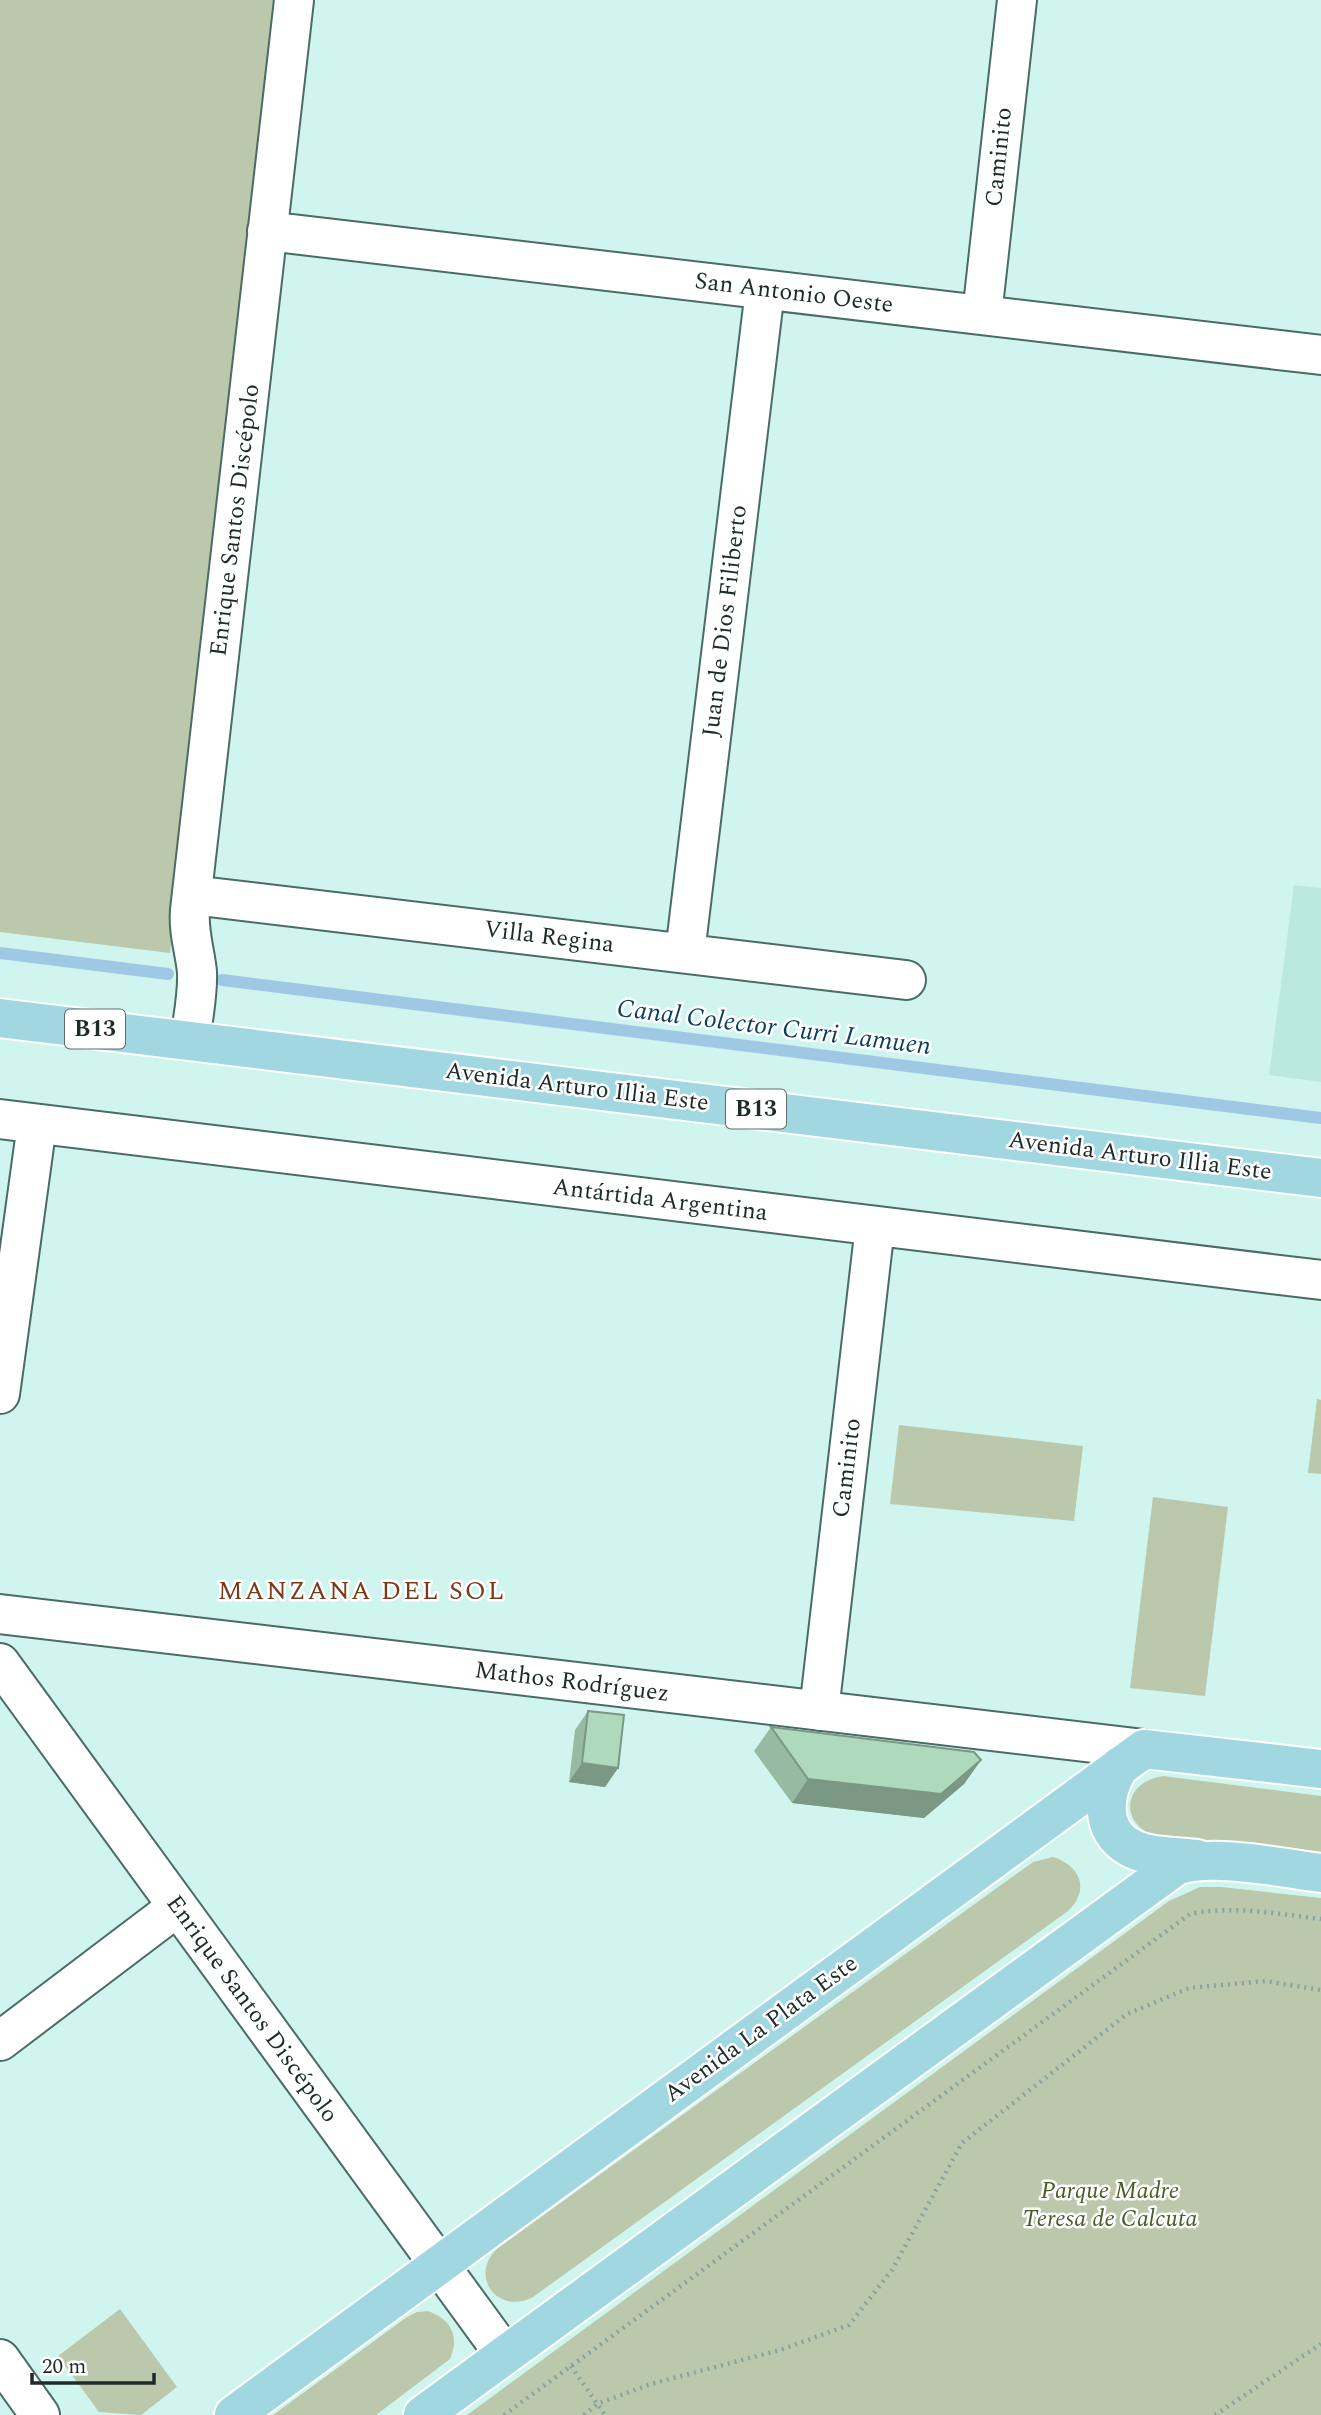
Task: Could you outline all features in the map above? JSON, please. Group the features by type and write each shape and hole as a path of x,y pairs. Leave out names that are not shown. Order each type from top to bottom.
{"main road":[{"name":"Avenida Arturo Illia Este","path":"0,1018 1321,1178"},
{"path":"1321,1769 1132,1758 1111,1779 1106,1807 1109,1823 1123,1843 1145,1853 1321,1873"},
{"name":"Avenida La Plata Este","path":"234,2415 1132,1758"},
{"path":"423,2415 1165,1873 1187,1861 1210,1860"}],"street":[{"name":"Enrique Santos Discépolo","path":"190,1040 197,982 190,931 192,895 294,0"},
{"name":"Caminito","path":"982,315 1017,0"},
{"name":"San Antonio Oeste","path":"267,231 1321,355"},
{"name":"Juan de Dios Filiberto","path":"685,953 765,290"},
{"name":"Villa Regina","path":"192,895 906,980"},
{"name":"Antártida Argentina","path":"0,1119 1321,1280"},
{"path":"0,1394 37,1124"},
{"name":"Caminito","path":"819,1711 875,1226"},
{"name":"Mathos Rodríguez","path":"0,1614 819,1711 1132,1758"},
{"name":"Enrique Santos Discépolo","path":"0,1662 505,2355"},
{"path":"0,2041 177,1907"},
{"path":"0,2359 40,2415"}],"path":[{"path":"504,2415 1190,1914 1212,1909 1235,1909 1321,1919"},
{"path":"584,2415 597,2404 651,2384 780,2350 849,2325 892,2270 962,2143 1127,2014 1189,1988 1265,1981 1321,1990"},
{"path":"1215,2415 1321,2344"},
{"path":"571,2365 605,2415"}],"shaded area":[{"path":"1294,885 1321,888 1321,1082 1269,1075"}],"green space":[{"path":"0,0 278,0 170,953 0,932"},
{"path":"1317,1399 1321,1400 1321,1474 1308,1473"},
{"path":"899,1425 1083,1446 1074,1521 890,1504"},
{"path":"1153,1497 1228,1507 1205,1696 1130,1688"},
{"path":"1163,1776 1321,1796 1321,1854 1151,1835 1133,1819 1131,1801 1134,1792 1141,1785"},
{"path":"1053,1857 1070,1866 1079,1880 1079,1895 1068,1911 533,2297 508,2301 491,2290 486,2280 486,2270 489,2259 498,2248 1033,1862"},
{"name":"Parque Madre Teresa de Calcuta","path":"1200,1887 1321,1898 1321,2415 467,2415 1169,1901"},
{"path":"120,2309 177,2387 141,2415 99,2412 58,2356"},
{"path":"428,2311 443,2319 451,2329 454,2343 450,2359 376,2415 273,2415 407,2317"}],"building":[{"path":"588,1711 624,1715 618,1768 582,1763"},
{"path":"771,1727 974,1752 981,1760 941,1794 808,1779"}],"waterway":[{"name":"Canal Colector Curri Lamuen","path":"0,953 168,974"},
{"name":"Canal Colector Curri Lamuen","path":"222,980 1321,1118"}],"district":[{"name":"MANZANA DEL SOL","path":"362,1591"}]}
